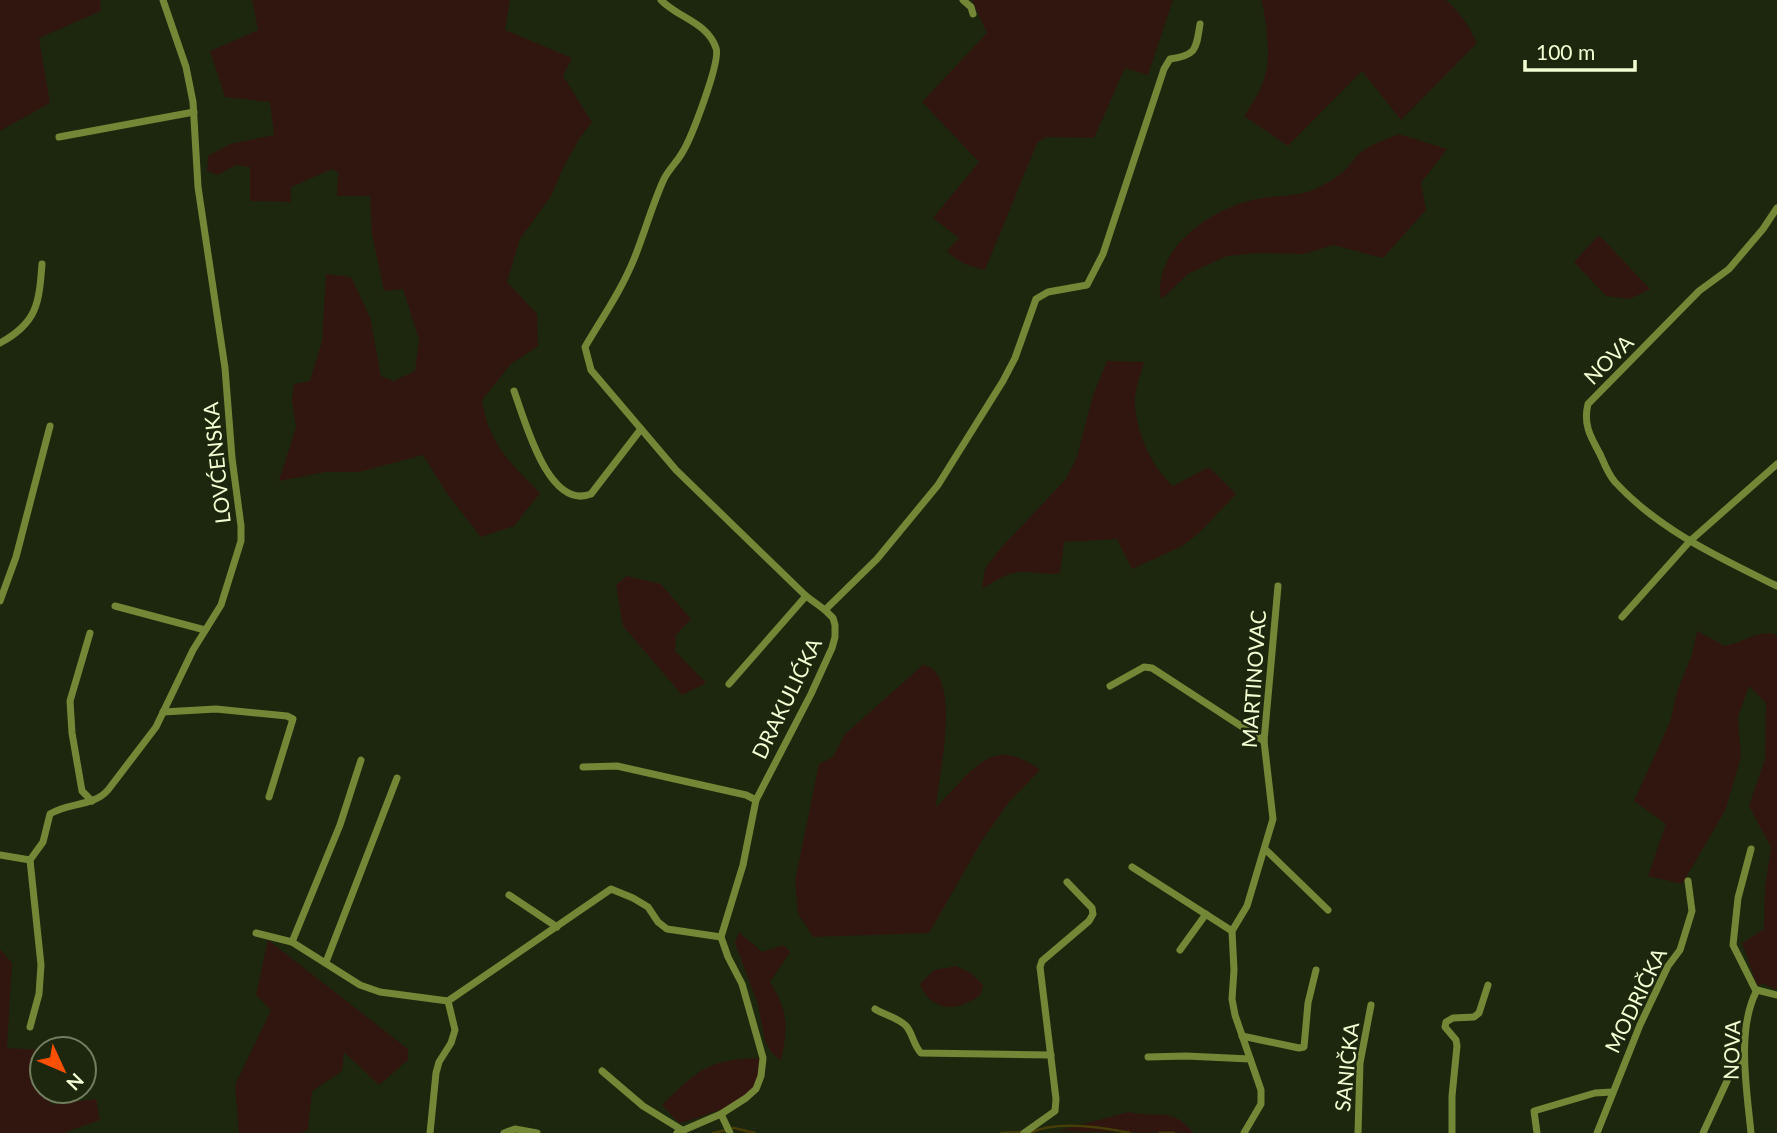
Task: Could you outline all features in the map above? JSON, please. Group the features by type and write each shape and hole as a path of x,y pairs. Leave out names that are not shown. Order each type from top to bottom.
{"street":[{"name":"LOVĆENSKA","path":"30,860 43,842 51,814 70,805 103,796 156,727 220,605 237,559 241,526 232,458 225,368 198,187 194,112 186,67 163,0"},
{"path":"661,0 691,19 710,36 718,50 716,68 683,152 667,173 655,198 634,259 619,291 585,347 591,370 676,470 806,596 825,610"},
{"path":"963,0 974,14"},
{"name":"DRAKULIĆKA","path":"721,937 743,866 756,800 832,648 835,625 833,618 825,610 877,559 938,485 1003,381 1015,358 1036,299 1048,292 1087,285 1102,254 1164,69 1170,59 1189,55 1196,47 1200,24"},
{"path":"59,137 194,112"},
{"name":"NOVA","path":"1777,208 1729,269 1699,291 1588,404 1585,417 1588,431 1614,480 1643,508 1704,550 1777,586"},
{"path":"0,344 18,333 27,323 40,297 43,264"},
{"path":"514,391 544,470 568,494 581,497 591,494 641,429"},
{"path":"0,601 16,557 50,426"},
{"path":"1622,617 1690,541 1777,464"},
{"name":"MARTINOVAC","path":"1232,931 1247,906 1273,819 1264,741 1278,586"},
{"path":"729,684 806,596"},
{"path":"115,606 205,631"},
{"path":"90,633 70,701 72,733 82,791 92,801"},
{"path":"1110,686 1144,667 1152,668 1264,741"},
{"path":"163,712 216,709 287,716 293,719 269,797"},
{"path":"292,942 340,825 361,760"},
{"path":"583,766 617,766 746,794 756,800"},
{"path":"326,962 397,778"},
{"path":"1265,849 1328,910"},
{"path":"1751,849 1738,898 1733,945 1756,991"},
{"path":"0,856 30,860 41,965 39,994 30,1027"},
{"path":"1132,867 1232,931 1232,999 1261,1090 1261,1104 1244,1133"},
{"name":"MODRIČKA","path":"1597,1133 1659,984 1680,950 1692,911 1688,881"},
{"path":"1026,1131 1055,1111 1056,1098 1040,967 1042,961 1089,921 1093,914 1092,908 1067,882"},
{"path":"256,933 292,942 360,985 380,992 448,1001 611,889 648,907 658,922 667,929 721,937 727,957 742,984 763,1058 756,1089 721,1114 679,1131 643,1106 603,1071"},
{"path":"509,895 558,927"},
{"path":"1180,950 1206,914"},
{"path":"1242,1036 1304,1047 1308,1003 1316,970"},
{"path":"1452,1133 1452,1096 1457,1051 1456,1040 1445,1027 1446,1022 1453,1018 1474,1017 1479,1013 1488,985"},
{"name":"NOVA","path":"1751,1133 1744,1061 1745,1039 1756,991 1777,995"},
{"path":"430,1133 436,1073 455,1030 448,1001"},
{"name":"SANIČKA","path":"1358,1133 1360,1063 1371,1005"},
{"path":"875,1009 903,1023 921,1053 1051,1055"},
{"path":"1148,1057 1250,1059"},
{"path":"1703,1133 1733,1068 1744,1061"},
{"path":"1537,1133 1534,1111 1585,1095 1612,1092"},
{"path":"721,1114 728,1129"},
{"path":"504,1133 515,1129 537,1133"}],"shaded area":[{"path":"0,0 100,0 101,11 39,38 50,103 0,131"},
{"path":"252,0 510,0 505,30 572,58 563,76 592,122 564,166 551,196 520,239 507,282 537,314 538,346 511,364 482,400 495,441 510,462 540,493 514,526 481,537 448,495 423,455 359,472 325,472 279,481 296,427 292,400 294,384 310,381 322,341 326,274 351,277 370,317 381,376 394,381 415,371 419,339 403,289 384,291 372,234 370,196 337,196 338,172 332,169 291,187 291,202 250,201 250,167 236,165 218,175 207,171 208,156 230,144 274,135 270,102 225,97 210,51 258,30"},
{"path":"972,0 1173,0 1148,75 1125,68 1094,138 1046,137 1037,143 985,270 960,261 947,251 959,238 933,218 979,162 922,102 987,33"},
{"path":"1261,0 1446,0 1464,20 1477,43 1401,120 1362,71 1288,146 1244,116 1258,94 1266,74 1268,53"},
{"path":"1399,134 1447,149 1421,183 1426,210 1383,258 1333,245 1304,254 1257,253 1227,256 1188,274 1163,298 1160,297 1161,278 1168,260 1178,244 1208,219 1244,202 1315,189 1339,175 1364,150"},
{"path":"1599,235 1650,289 1630,299 1606,296 1574,262"},
{"path":"1107,361 1144,362 1135,395 1135,406 1147,450 1165,478 1173,486 1209,467 1236,494 1199,533 1182,546 1132,569 1117,539 1064,542 1060,573 1014,573 982,589 985,569 999,550 1066,479 1077,457 1093,395"},
{"path":"627,576 661,584 691,619 676,635 675,651 706,683 682,695 623,626 616,585"},
{"path":"1697,631 1725,646 1757,635 1777,635 1777,990 1764,984 1757,985 1742,943 1764,929 1765,887 1771,847 1749,806 1765,759 1766,703 1749,686 1738,717 1741,757 1725,811 1682,884 1648,876 1666,824 1634,801 1670,722"},
{"path":"923,665 935,672 943,686 946,705 944,751 936,807 971,771 994,757 1007,755 1023,759 1040,770 1009,802 983,839 929,933 813,937 798,913 795,881 819,764 833,757 845,734"},
{"path":"739,932 762,952 784,945 790,952 770,982 784,1012 785,1039 781,1061 771,1052 765,1041 758,1005 735,943"},
{"path":"268,940 408,1049 408,1060 379,1085 344,1052 342,1071 312,1091 308,1129 302,1133 239,1133 235,1085 271,1010 256,995"},
{"path":"0,949 12,963 7,1048 28,1049 28,1105 97,1105 100,1120 63,1133 0,1133"},
{"path":"956,966 971,973 983,985 981,994 964,1004 947,1007 939,1005 931,1000 920,984 934,970"},
{"path":"763,1058 754,1089 733,1104 679,1123 662,1105 686,1082 706,1068 730,1061"},
{"path":"1128,1112 1172,1117 1186,1125 1193,1133 1058,1131"}],"waterway":[{"path":"1030,1133 1066,1126 1130,1133"},
{"path":"713,1133 734,1128 755,1133"},
{"path":"1001,1133 1023,1132"},
{"path":"1160,1133 1174,1133"}]}
